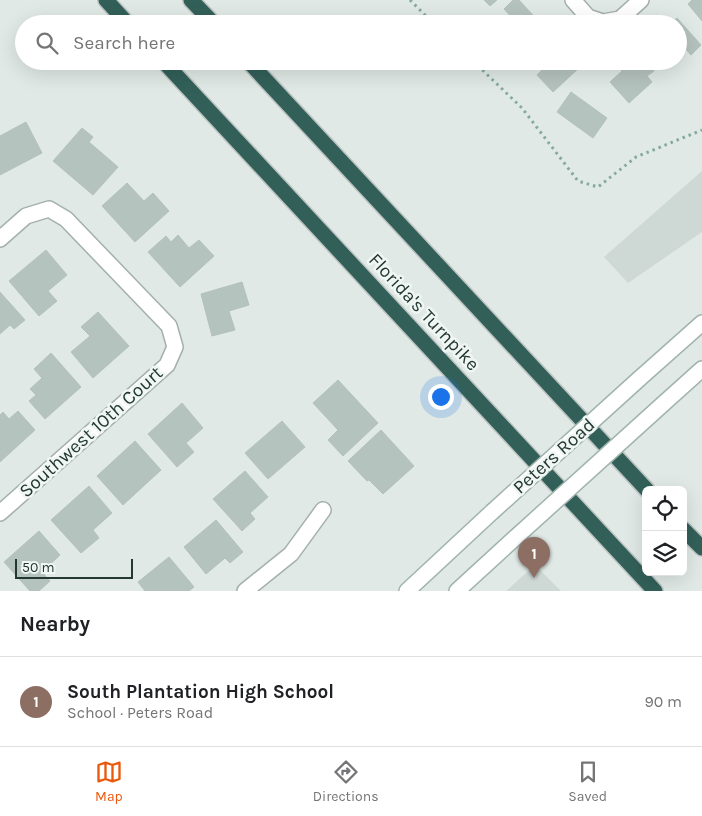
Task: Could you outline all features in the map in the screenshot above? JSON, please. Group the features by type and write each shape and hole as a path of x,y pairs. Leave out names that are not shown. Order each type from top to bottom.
{"highway":[{"path":"106,0 120,15"},
{"path":"192,0 206,15"},
{"name":"Florida's Turnpike","path":"171,70 656,591"},
{"path":"256,70 643,486"},
{"path":"687,533 702,548"},
{"path":"687,533 702,553"}],"main road":[{"path":"573,0 586,15"},
{"path":"624,15 641,0"},
{"name":"Southwest 10th Court","path":"0,240 26,216 49,208 66,219 169,326 175,346 168,365 0,513"},
{"name":"Peters Road","path":"406,591 702,323"},
{"name":"Peters Road","path":"457,591 702,369"},
{"path":"245,591 291,554 323,510"}],"path":[{"path":"410,0 425,15"},
{"path":"482,70 522,108 578,181 598,187 636,157 702,130"}],"shaded area":[{"path":"702,171 702,232 628,283 604,257"},
{"path":"535,565 561,591 506,591"}],"building":[{"path":"484,0 497,0 490,6"},
{"path":"513,0 519,0 533,15 509,15 504,9"},
{"path":"692,0 702,0 702,21 688,4"},
{"path":"687,29 701,45 691,55 687,50"},
{"path":"542,70 577,70 553,92 537,75"},
{"path":"622,71 654,71 647,76 652,82 629,103 610,82"},
{"path":"571,92 607,118 593,138 557,112"},
{"path":"26,122 42,153 0,175 0,136"},
{"path":"82,128 93,137 89,142 118,167 93,195 53,161"},
{"path":"127,183 144,201 153,193 169,211 135,242 102,206"},
{"path":"178,235 189,248 199,240 214,256 180,287 148,252 166,236 171,242"},
{"path":"46,250 67,275 48,291 57,301 39,316 9,281"},
{"path":"242,282 249,305 229,311 235,330 212,336 201,294"},
{"path":"0,292 25,320 14,329 10,325 0,334"},
{"path":"98,312 129,346 93,378 71,352 90,336 81,327"},
{"path":"51,353 81,387 45,419 29,401 36,395 30,389 42,378 34,369"},
{"path":"338,380 378,423 343,456 328,440 338,430 313,403"},
{"path":"182,403 203,428 186,443 194,452 177,467 148,434"},
{"path":"18,411 35,430 0,462 0,415 3,412 9,419"},
{"path":"282,421 305,447 268,479 245,453"},
{"path":"381,430 414,466 383,494 369,480 367,481 348,461"},
{"path":"135,441 161,470 123,505 97,476"},
{"path":"245,471 268,497 250,513 255,519 242,531 213,499"},
{"path":"89,486 112,513 93,530 99,538 81,553 51,520"},
{"path":"216,520 243,552 230,563 225,558 206,574 184,547"},
{"path":"39,531 60,555 42,572 50,581 39,591 30,591 4,562"},
{"path":"169,557 194,587 189,591 145,591 138,582"}],"place":[{"name":"South Plantation High School","path":"534,578"}]}
